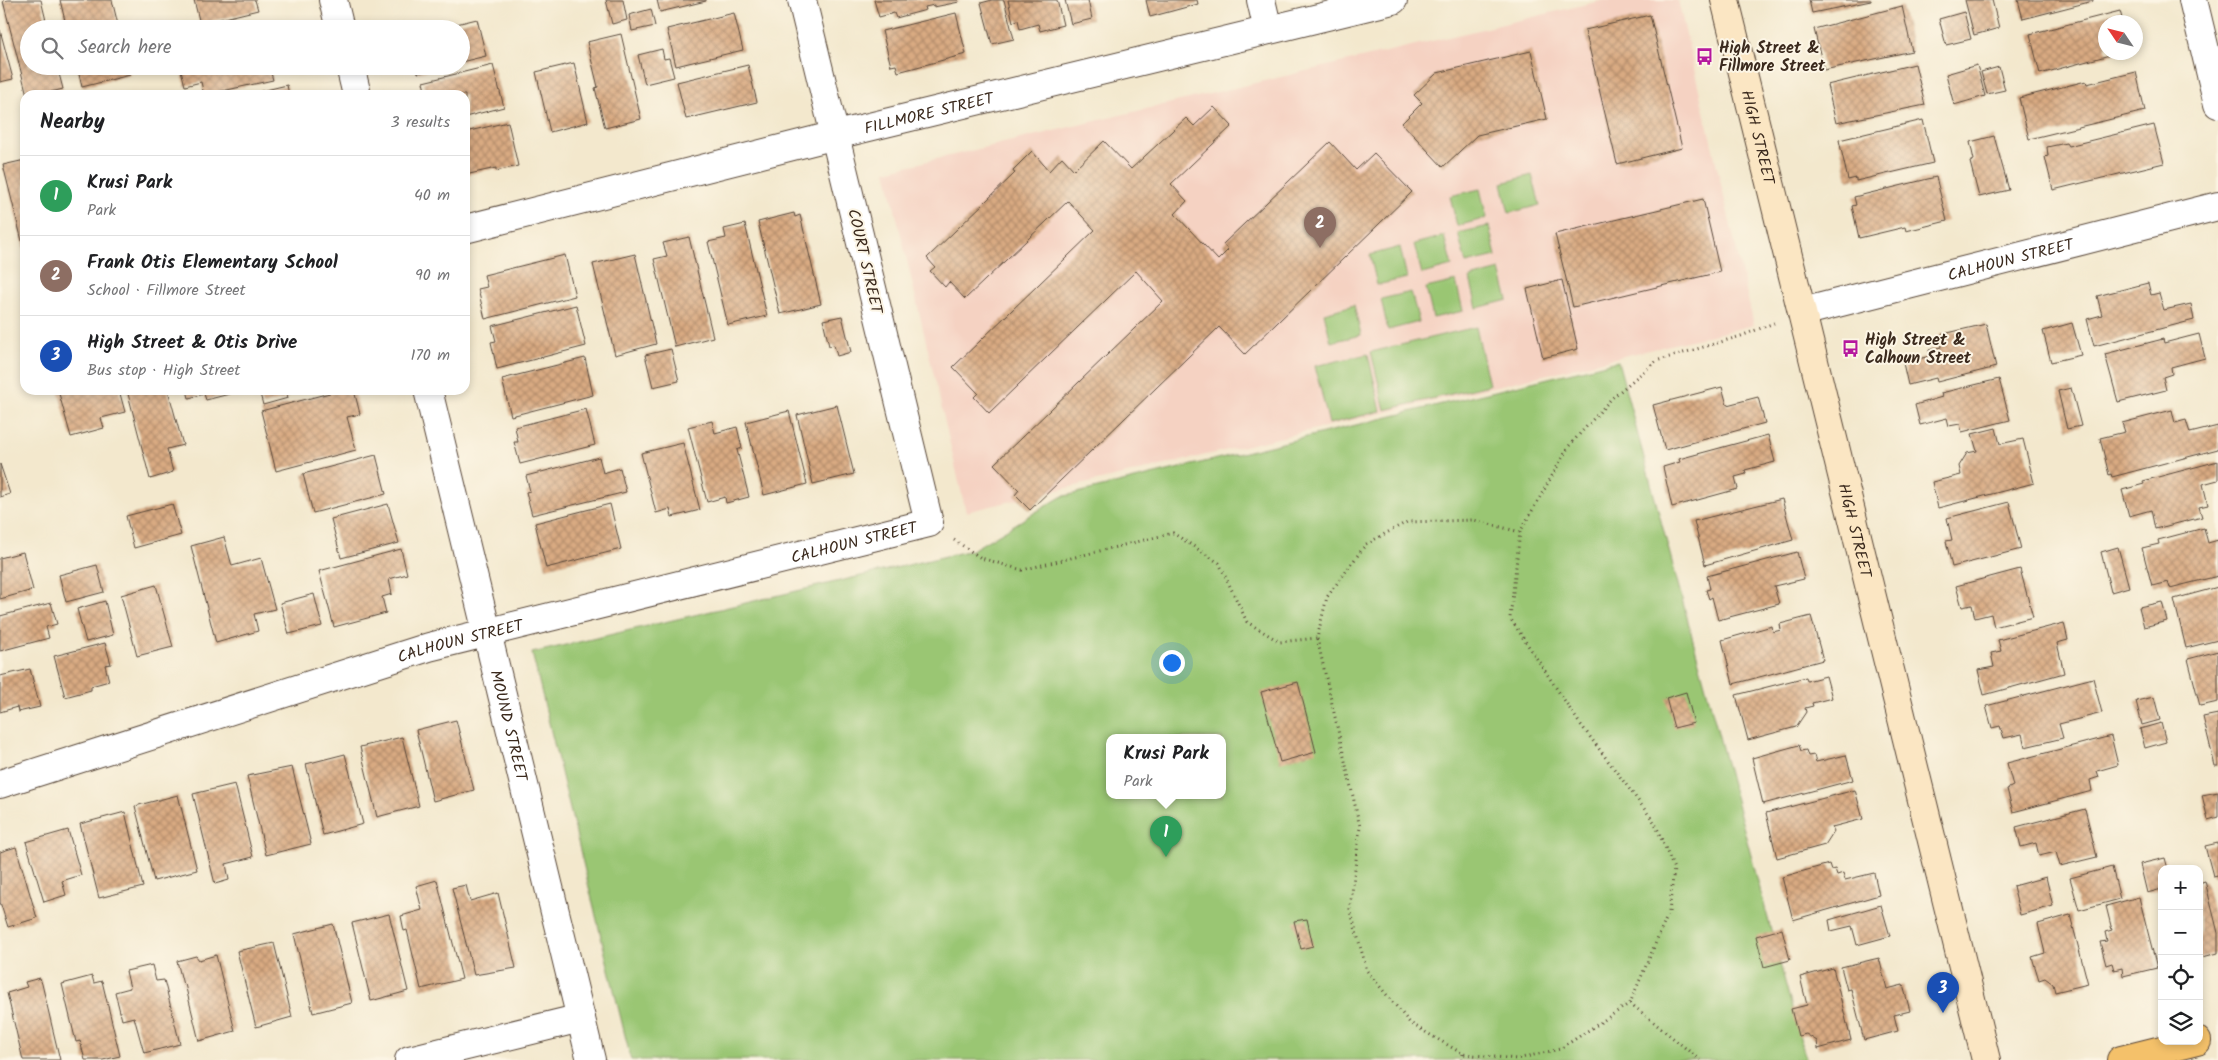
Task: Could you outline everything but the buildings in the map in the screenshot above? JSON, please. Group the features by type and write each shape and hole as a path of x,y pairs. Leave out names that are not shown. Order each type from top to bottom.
{"main road":[{"name":"HIGH STREET","path":"1725,0 1986,1060"},
{"path":"2203,1040 2218,1036"},
{"path":"2121,1060 2182,1045"}],"street":[{"path":"333,0 338,20"},
{"name":"COURT STREET","path":"802,0 928,523"},
{"path":"1261,0 1268,30"},
{"name":"FILLMORE STREET","path":"470,228 836,135 1393,0"},
{"path":"2193,0 2218,104"},
{"path":"352,75 356,90"},
{"name":"CALHOUN STREET","path":"1802,312 2218,206"},
{"name":"MOUND STREET","path":"429,395 591,1060"},
{"name":"CALHOUN STREET","path":"0,784 429,647 928,523"},
{"path":"409,1060 581,1018"}],"path":[{"path":"1520,532 1474,520 1407,522 1366,544 1327,597 1317,638 1360,827 1350,909 1367,971 1410,1023 1463,1054 1517,1059 1560,1049 1630,1003 1670,912 1674,869 1655,823 1578,721 1510,618 1520,532 1569,446 1612,398 1656,361 1741,336 1802,312"},
{"path":"928,523 981,558 1022,570 1173,533 1219,563 1247,622 1280,642 1317,638"},
{"path":"1630,1003 1700,1060"},
{"path":"1462,1060 1463,1054"}],"shaded area":[{"path":"1604,0 1678,0 1754,325 966,512 886,171"}],"green space":[{"path":"1532,175 1540,205 1509,213 1502,183"},
{"path":"1480,189 1487,218 1457,226 1450,196"},
{"path":"1489,226 1496,256 1466,263 1458,233"},
{"path":"1444,236 1452,266 1422,274 1414,244"},
{"path":"1400,247 1407,278 1377,285 1370,255"},
{"path":"1500,270 1508,300 1477,308 1470,278"},
{"path":"1456,281 1463,311 1433,318 1426,288"},
{"path":"1411,292 1419,322 1388,330 1381,299"},
{"path":"1354,305 1361,335 1331,342 1324,313"},
{"path":"1476,327 1489,385 1385,410 1371,352"},
{"path":"1368,354 1381,411 1329,424 1315,366"},
{"path":"1618,361 1806,1060 631,1060 532,653 972,550 1061,497"}],"place":[{"name":"High Street & Fillmore Street","path":"1705,56"},
{"name":"Frank Otis Elementary School","path":"1320,248"},
{"name":"High Street & Calhoun Street","path":"1851,348"},
{"name":"Krusi Park","path":"1166,857"},
{"name":"High Street & Otis Drive","path":"1943,1013"}]}
